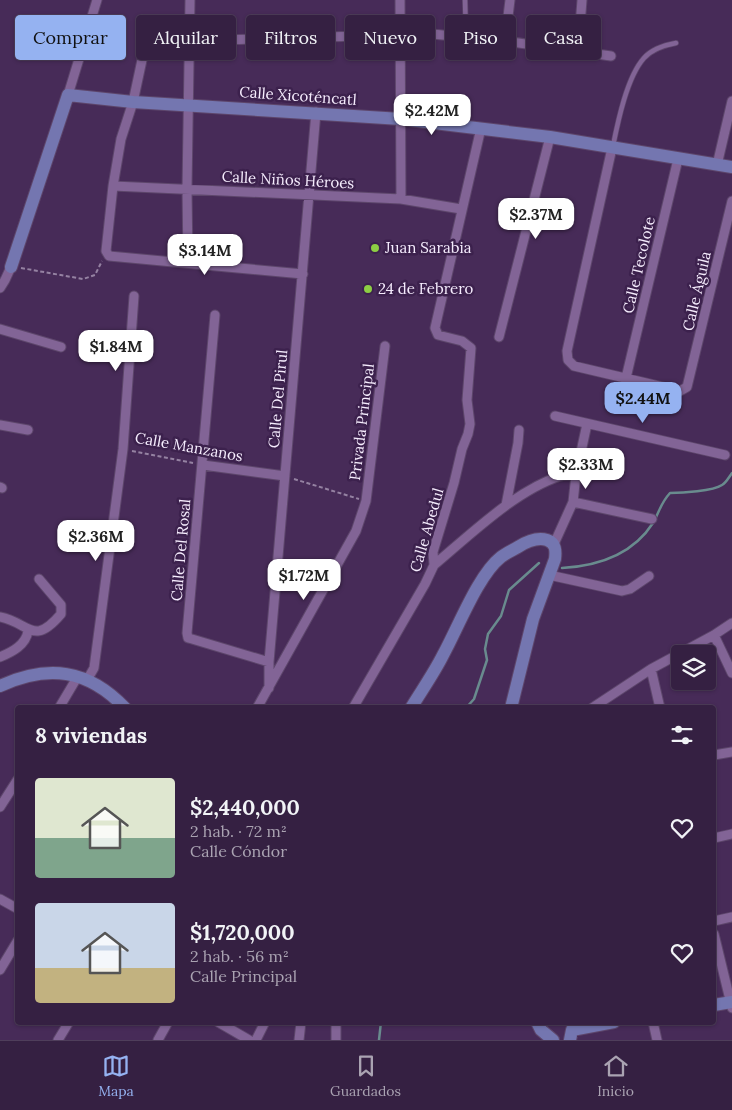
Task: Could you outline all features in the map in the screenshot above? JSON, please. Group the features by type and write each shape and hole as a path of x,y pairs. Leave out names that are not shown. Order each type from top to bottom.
{"main road":[{"name":"Calle Xicoténcatl","path":"68,95 133,102 316,112 401,119 550,138 732,167"},
{"path":"11,267 68,95"},
{"path":"414,705 491,566 502,556 524,544 535,540 547,540 554,544 556,551 555,559 533,619 512,705"},
{"path":"0,686 34,674 65,672 83,678 108,691 121,705"},
{"path":"716,1005 731,1004"},
{"path":"538,1025 541,1030 553,1040"},
{"path":"570,1031 599,1025"}],"street":[{"path":"68,95 97,0"},
{"path":"190,0 190,15"},
{"path":"400,0 400,15"},
{"path":"508,15 510,0"},
{"path":"581,15 582,0"},
{"path":"236,39 345,36"},
{"path":"601,55 611,56"},
{"path":"142,60 133,102 121,139 113,186 106,252 108,254 188,263 303,274"},
{"path":"188,263 189,60"},
{"path":"400,60 401,199"},
{"path":"717,165 732,101"},
{"name":"Calle Del Pirul","path":"269,688 269,662 316,112"},
{"path":"461,209 481,128"},
{"path":"499,337 550,138"},
{"path":"612,148 566,351 568,360 574,366 626,378"},
{"name":"Calle Tecolote","path":"626,378 678,158"},
{"name":"Calle Niños Héroes","path":"113,186 401,199 461,209"},
{"name":"Calle Águila","path":"626,378 680,391 687,387 732,200"},
{"name":"Calle Abedul","path":"355,705 425,584 434,564 433,552 454,483 462,448 468,434 470,424 467,400 470,348 462,340 438,335 434,328 461,209"},
{"path":"0,288 11,267"},
{"path":"61,705 83,678 94,668 122,449 134,296"},
{"name":"Calle Del Rosal","path":"215,315 187,633 188,638 269,662"},
{"path":"0,329 61,347"},
{"name":"Privada Principal","path":"259,705 356,531 366,501 385,346"},
{"path":"555,416 725,455"},
{"path":"554,544 573,502 576,475 587,424"},
{"path":"0,425 28,430"},
{"path":"506,505 519,430"},
{"name":"Calle Manzanos","path":"203,465 285,476"},
{"path":"434,564 506,505 562,475 576,475"},
{"path":"573,502 652,519"},
{"path":"550,575 622,591 630,589 649,576"},
{"path":"0,617 36,632 53,624 61,614 61,605 39,579"},
{"path":"597,705 651,669 714,635 732,623"},
{"path":"0,656 22,644 27,638 28,630"},
{"path":"714,635 732,673"},
{"path":"651,669 659,705"},
{"path":"716,755 732,752"},
{"path":"0,807 15,784"},
{"path":"716,838 732,834"},
{"path":"0,899 15,907"},
{"path":"716,921 732,917"},
{"path":"716,942 731,1004"},
{"path":"0,970 15,945"},
{"path":"58,1040 66,1025"},
{"path":"158,1040 166,1025"},
{"path":"223,1025 249,1040"},
{"path":"256,1040 264,1025"},
{"path":"299,1040 301,1025"},
{"path":"336,1025 336,1040"},
{"path":"654,1025 657,1040"}],"lane":[{"path":"465,0 465,15"},
{"path":"612,148 630,79 645,57 661,46 676,43"}],"path":[{"path":"11,267 83,279 95,275 108,254"},
{"name":"Calle Manzanos","path":"122,449 203,465"},
{"path":"285,476 366,501"}],"waterway":[{"path":"562,568 601,561 625,550 645,534 670,493 712,489 725,483 732,473"},
{"path":"469,705 474,699 487,660 485,649 488,634 501,616 509,590 539,563"},
{"path":"379,1040 381,1025"}],"place":[{"name":"Juan Sarabia","path":"375,248"},
{"name":"24 de Febrero","path":"368,289"}]}
